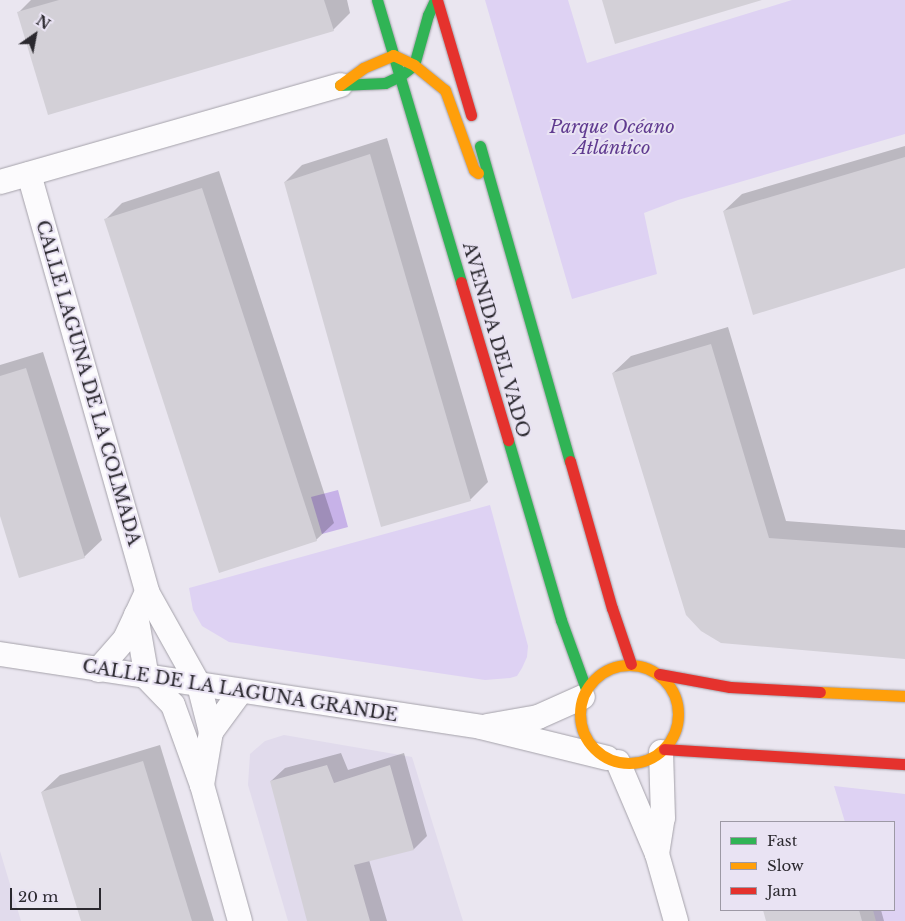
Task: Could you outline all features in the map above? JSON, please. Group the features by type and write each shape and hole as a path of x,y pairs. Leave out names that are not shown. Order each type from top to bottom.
{"street":[{"name":"AVENIDA DEL VADO","path":"377,0 584,693"},
{"path":"0,182 340,85 385,83 400,76 414,65 428,15 436,0"},
{"path":"436,0 481,148 612,608 631,664"},
{"path":"340,85 363,68 393,55 414,65 445,90 474,170 490,180"},
{"name":"CALLE LAGUNA DE LA COLMADA","path":"28,174 147,592 192,684 211,732"},
{"path":"98,670 125,639 147,592"},
{"path":"136,615 147,678 173,705 202,785 240,921"},
{"name":"CALLE DE LA LAGUNA GRANDE","path":"0,654 147,678 481,727 612,760"},
{"path":"659,674 670,686 678,702 679,719 674,735 663,751 648,760 633,763 612,760 595,750 586,739 581,726 579,711 584,693 594,679 605,670 618,666 631,664 646,667 659,674 730,687 905,696"},
{"path":"173,705 192,684"},
{"path":"202,785 211,732 241,691"},
{"name":"CALLE DE LA LAGUNA GRANDE","path":"481,727 538,717 584,693"},
{"path":"663,751 905,764"},
{"path":"657,854 663,818 663,751"},
{"path":"612,760 657,854 676,921"}],"shaded area":[{"path":"338,490 348,527 322,534 311,497"},
{"path":"284,735 412,757 463,921 288,921 248,785 250,754 265,741"},
{"path":"0,851 21,921 0,921"}],"green space":[{"name":"Parque Océano Atlántico","path":"485,0 568,0 587,63 792,0 905,0 905,134 678,200 644,213 657,274 572,299"},
{"path":"490,505 528,646 527,657 517,676 485,680 229,642 202,626 193,610 189,588"},
{"path":"834,786 905,794 905,921 876,921 873,911 895,911 895,821 845,821"}],"building":[{"path":"59,0 324,0 334,31 48,115 17,12"},
{"path":"602,0 762,0 615,44"},
{"path":"370,154 471,501 381,527 284,182"},
{"path":"905,157 905,268 753,315 723,211"},
{"path":"202,188 317,541 219,573 104,219"},
{"path":"711,344 769,538 905,548 905,659 721,643 701,631 686,615 612,373"},
{"path":"26,368 85,558 19,578 0,516 0,376"},
{"path":"143,761 192,921 81,921 41,792"},
{"path":"327,765 334,783 390,765 414,850 354,865 370,921 307,921 270,781"},
{"path":"763,911 859,911 862,921 766,921"}],"traffic: fast":[{"path":"377,0 461,282"},
{"path":"340,85 385,83 400,76 414,65 428,15 435,0"},
{"path":"480,146 570,461"},
{"path":"508,440 561,620 586,689"}],"traffic: slow":[{"path":"340,85 363,68 393,55 414,65 445,90 474,170 478,173"},
{"path":"629,665 648,668 664,679 675,695 678,714 675,733 664,749 648,760 629,763 610,760 594,749 583,733 580,714 583,695 594,679 610,668 629,665"},
{"path":"820,692 905,696"}],"traffic: jam":[{"path":"437,0 471,115"},
{"path":"461,282 508,440"},
{"path":"570,461 612,608 631,664"},
{"path":"659,674 730,687 820,692"},
{"path":"664,749 905,764"}]}
